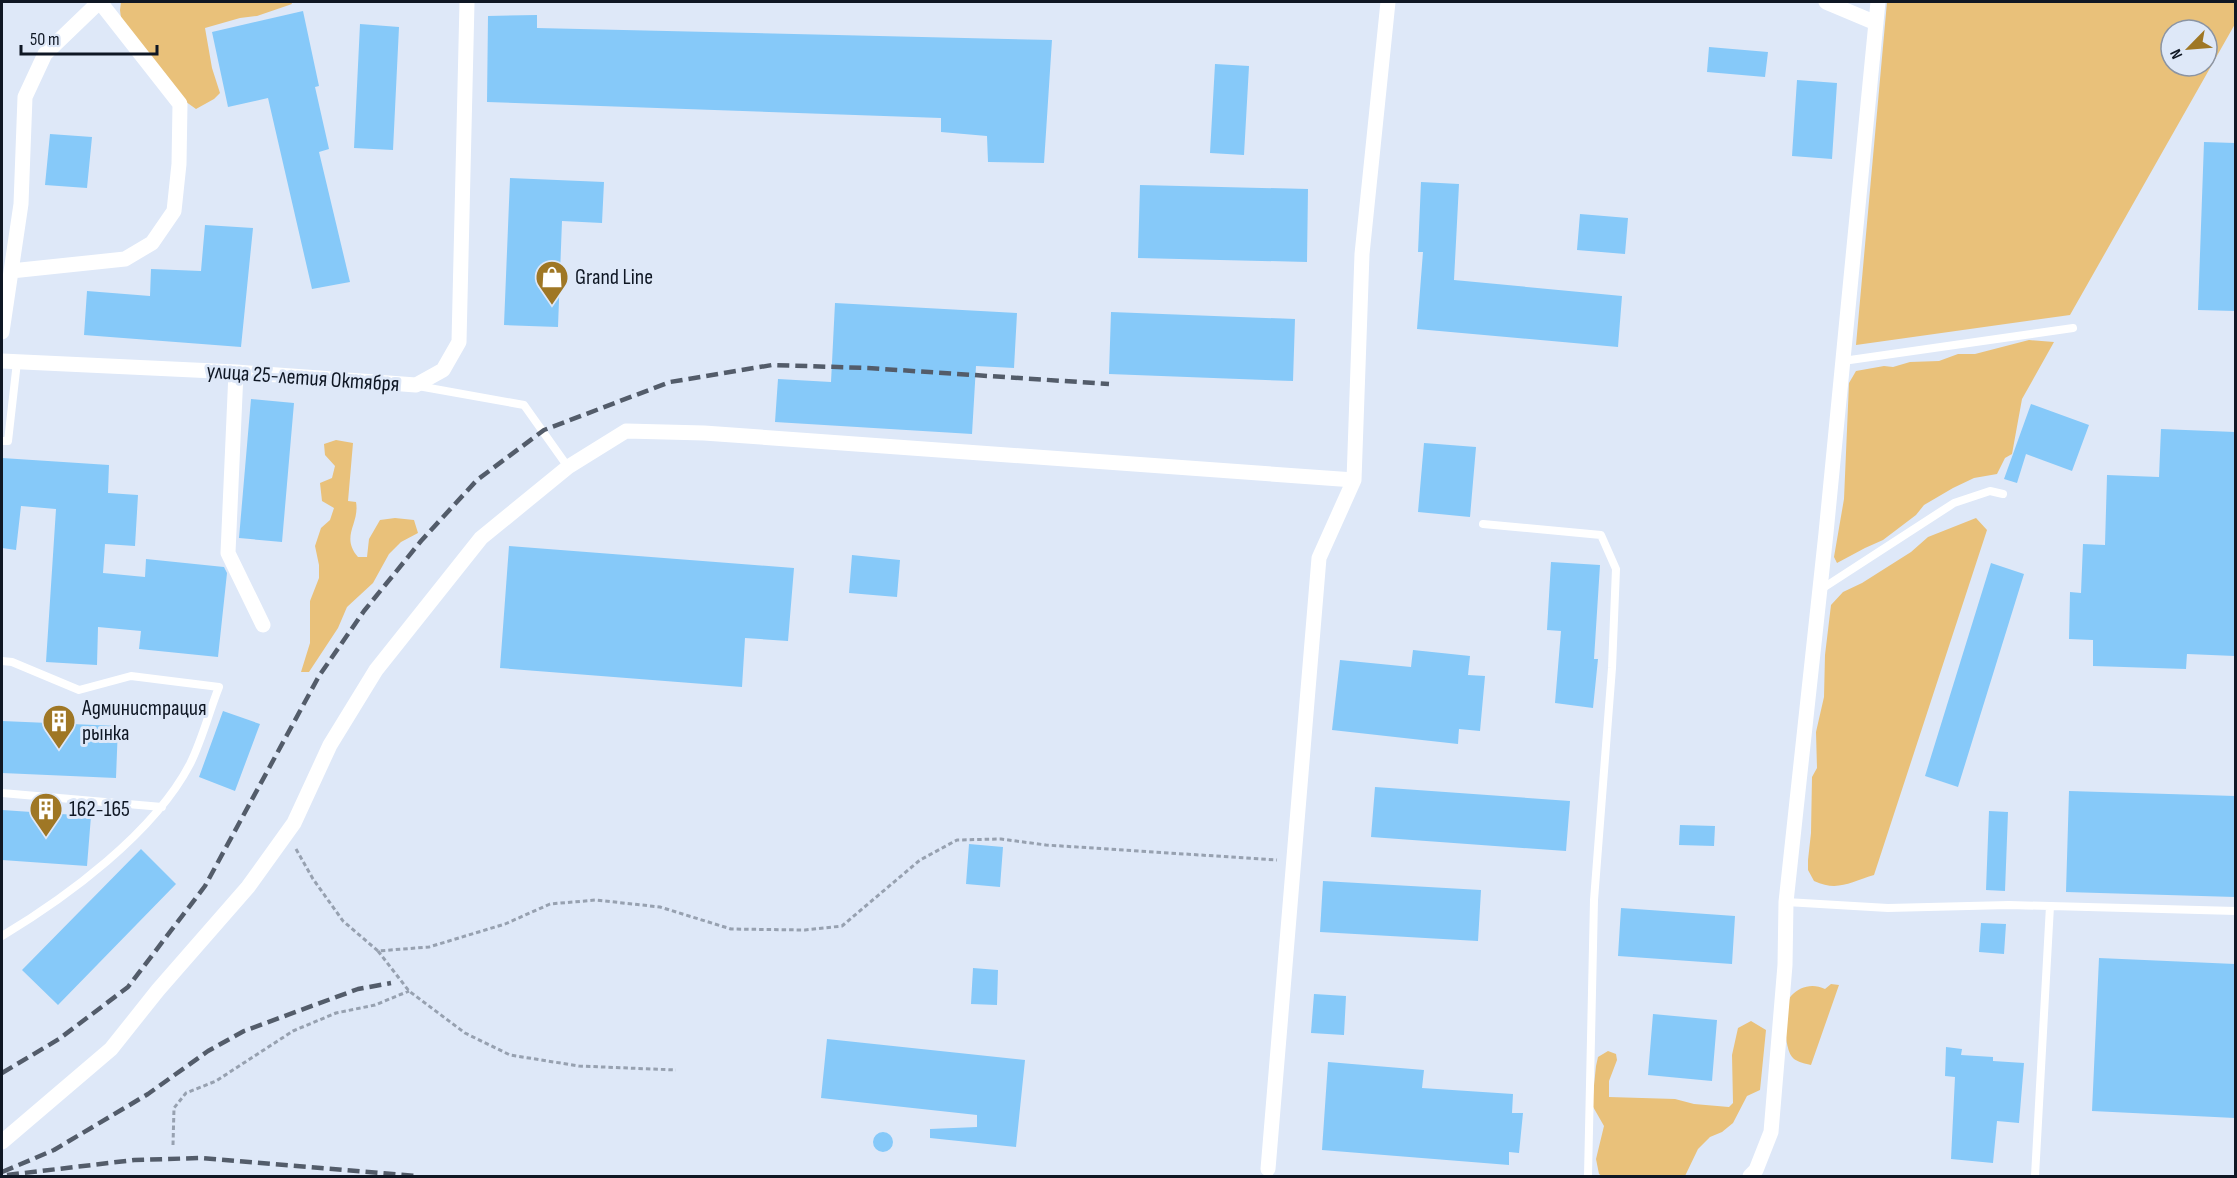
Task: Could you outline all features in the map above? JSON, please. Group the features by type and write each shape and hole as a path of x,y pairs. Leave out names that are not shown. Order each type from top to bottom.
{"street":[{"path":"2,332 11,271 21,204 25,97 45,54 100,2 180,104 179,164 174,211 152,243 125,259 11,271"},
{"name":"улица 25-летия Октября","path":"2,361 236,372 416,385 443,370 459,342 467,2"},
{"path":"1268,1169 1319,558 1354,480 1362,254 1388,2"},
{"path":"1826,2 1876,23"},
{"path":"1750,1176 1756,1170 1771,1132 1785,965 1786,902 1820,590 1878,2"},
{"path":"236,372 228,553 263,625"},
{"path":"2,1142 111,1049 158,990 248,887 294,824 330,745 376,670 481,538 568,467 626,431 704,433 1354,480"}],"lane":[{"path":"1843,361 2073,328"},
{"path":"2,441 8,441 17,362"},
{"path":"416,385 524,405 568,467"},
{"path":"1820,590 1954,502 1990,490 2003,494"},
{"path":"1483,524 1600,535 1616,569 1612,668 1594,900 1588,1176"},
{"path":"2,661 12,662 79,690 131,676 219,687 190,764 162,807 101,866 43,911 2,936"},
{"path":"2,792 162,807"},
{"path":"1786,902 1888,908 2050,906 2235,911"},
{"path":"2035,1176 2050,906"}],"path":[{"path":"287,833 313,879 343,921 378,951 409,991 465,1034 510,1055 579,1066 676,1070"},
{"path":"378,951 429,947 505,924 550,904 596,900 660,907 731,929 805,930 842,926 920,860 957,840 1001,839 1046,845 1294,861"},
{"path":"173,1145 174,1108 186,1094 216,1082 293,1031 336,1013 375,1005 409,991"}],"shaded area":[{"path":"121,2 291,2 292,4 257,16 240,18 205,28 212,68 220,93 196,109 182,99 122,26"},
{"path":"1887,2 2235,2 2235,24 2219,52 2219,18 2159,18 2159,78 2204,78 2070,315 1856,345"},
{"path":"2029,340 2054,342 2022,399 2012,454 2005,458 1997,474 1974,478 1953,488 1924,505 1916,515 1883,540 1837,563 1834,557 1844,499 1849,383 1856,371 1884,366 1893,367 1910,362 1939,361 1958,354 1975,354"},
{"path":"336,440 353,443 348,501 356,502 351,543 358,557 367,557 369,539 380,520 395,518 414,520 418,533 401,542 389,554 373,583 347,607 338,628 309,672 301,672 310,643 310,601 319,578 315,546 321,528 330,520 334,508 322,501 320,483 332,478 335,466 325,455 324,444"},
{"path":"1976,518 1987,530 1874,875 1837,886 1814,881 1808,870 1812,777 1817,768 1816,732 1824,697 1825,655 1831,605 1843,592 1862,583 1911,552 1928,537"},
{"path":"1831,984 1839,985 1811,1065 1798,1061 1790,1054 1786,1038 1788,1001 1791,996 1803,988 1816,986 1825,989"},
{"path":"1751,1021 1766,1030 1760,1090 1747,1096 1733,1123 1722,1132 1710,1137 1698,1149 1685,1176 1602,1176 1599,1174 1596,1159 1604,1126 1592,1105 1598,1057 1608,1051 1616,1054 1617,1060 1609,1081 1609,1097 1675,1099 1694,1104 1729,1107 1733,1103 1732,1055 1738,1028"}],"building":[{"path":"303,11 319,86 315,87 329,149 319,152 350,282 312,289 268,98 228,107 212,32"},
{"path":"537,15 537,28 1052,40 1044,163 988,162 987,136 941,132 941,118 487,102 488,16"},
{"path":"360,24 399,27 393,150 354,148"},
{"path":"1709,47 1768,52 1765,77 1707,72"},
{"path":"1215,64 1249,66 1244,155 1210,153"},
{"path":"1797,80 1837,83 1832,159 1792,156"},
{"path":"50,134 92,137 87,188 45,185"},
{"path":"2204,142 2235,143 2235,311 2198,310"},
{"path":"510,178 604,182 602,223 562,221 558,327 504,325"},
{"path":"1421,182 1459,184 1454,280 1622,296 1618,347 1417,329 1423,252 1418,252"},
{"path":"1140,185 1308,189 1307,262 1138,258"},
{"path":"1580,214 1628,218 1625,254 1577,250"},
{"path":"205,225 253,228 241,347 84,335 87,291 150,296 151,269 201,271"},
{"path":"835,303 1017,313 1014,368 976,366 972,434 775,422 778,379 831,382"},
{"path":"1111,312 1295,319 1293,381 1109,374"},
{"path":"251,399 294,403 282,542 239,538"},
{"path":"2031,404 2089,425 2072,471 2026,454 2017,483 2004,479"},
{"path":"2161,429 2235,432 2235,656 2187,654 2186,669 2093,666 2093,640 2069,639 2070,592 2081,593 2083,544 2105,545 2107,475 2159,477"},
{"path":"1424,443 1476,447 1470,517 1418,512"},
{"path":"2,458 109,465 108,493 138,495 135,546 105,544 103,573 145,577 146,559 224,567 227,573 218,657 139,649 141,631 98,627 97,665 46,662 56,509 21,506 16,550 2,548"},
{"path":"509,546 794,568 788,641 745,638 742,687 500,668"},
{"path":"852,555 900,560 897,597 849,593"},
{"path":"1551,562 1600,565 1594,659 1598,659 1593,708 1555,703 1561,631 1547,630"},
{"path":"1991,563 2024,574 1958,787 1925,776"},
{"path":"1413,650 1470,656 1468,675 1485,676 1480,731 1459,729 1458,744 1332,730 1340,660 1411,667"},
{"path":"223,711 260,724 235,791 199,777"},
{"name":"Администрация рынка","path":"2,721 118,726 116,778 2,773"},
{"path":"1375,787 1570,801 1566,851 1371,837"},
{"path":"2069,791 2235,796 2235,897 2066,892"},
{"name":"162-165","path":"2,810 91,816 87,866 2,860"},
{"path":"1989,811 2008,812 2005,891 1986,890"},
{"path":"1680,825 1715,826 1714,846 1679,845"},
{"path":"969,844 1003,847 1000,887 966,884"},
{"path":"141,849 176,884 58,1005 22,970"},
{"path":"1323,881 1481,890 1478,941 1320,932"},
{"path":"1621,908 1735,916 1732,964 1618,956"},
{"path":"1981,923 2006,924 2004,954 1979,952"},
{"path":"2099,958 2235,964 2235,1118 2092,1111"},
{"path":"973,968 998,970 997,1005 971,1004"},
{"path":"1314,994 1346,996 1344,1035 1311,1033"},
{"path":"1653,1014 1717,1020 1712,1081 1648,1075"},
{"path":"827,1039 1025,1060 1016,1147 930,1138 930,1129 977,1127 977,1115 821,1098"},
{"path":"1946,1047 1962,1049 1961,1055 1993,1057 1993,1061 2024,1063 2019,1123 1997,1121 1993,1163 1951,1159 1955,1077 1945,1076"},
{"path":"1328,1062 1424,1070 1422,1088 1513,1094 1512,1113 1523,1113 1519,1153 1509,1152 1509,1165 1322,1150"},
{"path":"883,1132 890,1135 893,1142 890,1149 883,1152 876,1149 873,1142 876,1135"}],"railway":[{"path":"2,1073 59,1039 128,987 205,886 319,676 364,611 421,541 477,480 544,430 670,382 772,365 868,368 1109,384"},
{"path":"2,1172 54,1150 148,1094 208,1051 244,1031 358,989 391,983"},
{"path":"7,1175 134,1160 201,1158 417,1176"}],"place":[{"name":"Grand Line","path":"552,306"},
{"name":"Администрация рынка","path":"59,750"},
{"name":"162-165","path":"46,838"}]}
